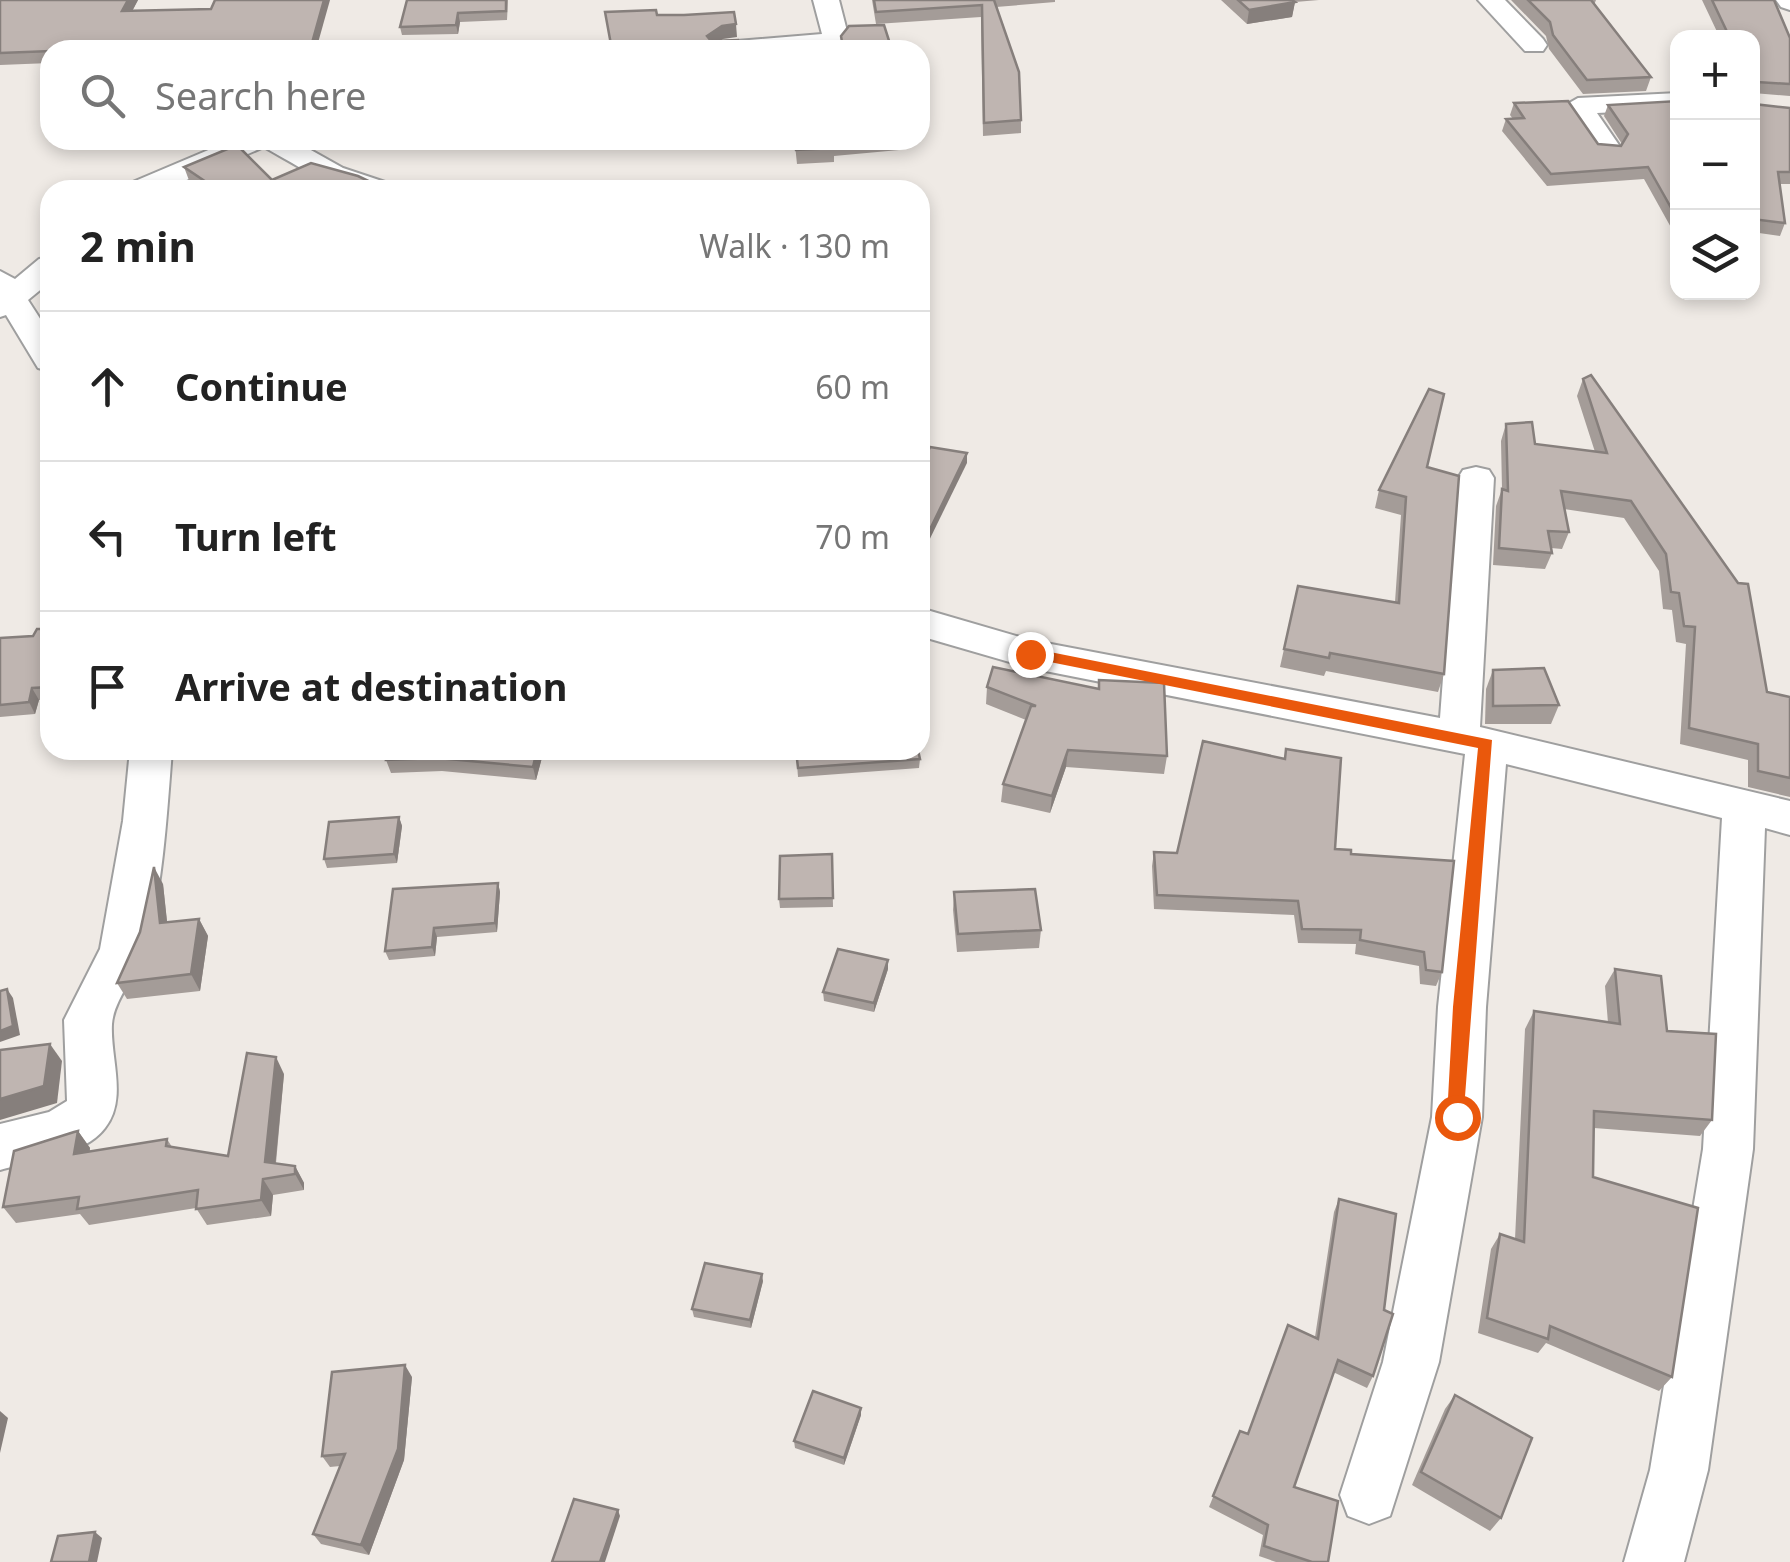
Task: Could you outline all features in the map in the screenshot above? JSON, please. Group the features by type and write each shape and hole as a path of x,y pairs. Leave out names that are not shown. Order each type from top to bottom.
{"street":[{"path":"826,0 835,35 831,40"},
{"path":"1491,0 1534,44"},
{"path":"1607,148 1578,106 1670,101"},
{"path":"162,180 232,150"},
{"path":"290,150 352,180"},
{"path":"40,272 3,295 40,347"},
{"path":"1369,1495 1410,1362 1457,1117 1473,741 1476,478"},
{"path":"930,625 1095,668 1473,741 1767,811 1728,1149 1679,1470 1654,1562"},
{"path":"0,1147 76,1125 87,1118 92,1106 88,1020 122,949 145,821 150,760"}],"building":[{"path":"0,0 128,0 122,11 211,9 215,0 324,0 313,40 40,40 40,51 0,53"},
{"path":"407,0 506,0 506,11 458,13 456,25 400,27"},
{"path":"874,0 994,0 1019,72 1021,120 984,123 982,5 876,12"},
{"path":"1238,0 1292,0 1295,2 1249,10"},
{"path":"1528,0 1591,0 1651,77 1587,80 1553,35 1550,22"},
{"path":"1712,0 1774,0 1790,38 1790,84 1760,82 1760,30 1726,30"},
{"path":"605,12 734,12 736,24 722,26 707,36 710,40 610,40"},
{"path":"884,25 889,40 842,40 849,26"},
{"path":"1568,101 1598,144 1621,146 1628,134 1608,105 1670,101 1670,206 1648,167 1551,174 1506,119 1524,118 1514,103"},
{"path":"1760,105 1790,108 1790,172 1778,172 1785,223 1760,220"},
{"path":"225,150 242,150 272,180 203,180 184,167"},
{"path":"311,163 366,180 272,180"},
{"path":"1591,375 1738,583 1748,584 1767,692 1790,697 1790,778 1758,771 1758,744 1689,728 1695,627 1684,626 1679,593 1671,592 1666,554 1631,501 1561,491 1569,532 1548,531 1552,553 1499,548 1502,489 1508,491 1506,424 1532,422 1535,444 1607,453 1583,379"},
{"path":"1429,389 1444,394 1427,467 1459,476 1444,674 1330,653 1329,658 1284,649 1298,586 1399,603 1406,497 1379,490"},
{"path":"930,447 967,453 930,529"},
{"path":"40,629 40,688 32,688 29,702 0,705 0,638 33,636"},
{"path":"993,667 1099,689 1099,680 1164,683 1167,756 1068,750 1052,796 1003,784 1031,706 1036,706 987,687"},
{"path":"1544,668 1559,705 1493,706 1493,670"},
{"path":"1203,741 1285,759 1286,749 1341,758 1335,849 1351,850 1351,854 1454,861 1442,972 1426,970 1424,952 1360,940 1361,930 1302,929 1298,901 1157,895 1154,852 1177,853"},
{"path":"459,760 535,760 533,767"},
{"path":"797,760 906,760 798,768"},
{"path":"399,817 394,854 324,859 329,822"},
{"path":"832,854 833,898 779,899 780,856"},
{"path":"154,867 160,923 199,919 191,974 117,983 140,932"},
{"path":"498,883 495,923 434,928 432,947 385,951 393,889"},
{"path":"1035,889 1041,930 958,934 954,892"},
{"path":"838,949 888,960 874,1003 823,992"},
{"path":"1615,969 1661,976 1667,1031 1716,1034 1712,1120 1594,1111 1593,1177 1698,1208 1672,1377 1550,1326 1548,1339 1487,1318 1500,1234 1524,1242 1534,1011 1620,1024"},
{"path":"7,989 13,1026 0,1031 0,991"},
{"path":"50,1044 44,1086 0,1099 0,1050"},
{"path":"247,1053 276,1057 265,1162 295,1166 295,1174 263,1179 261,1200 196,1209 198,1190 77,1209 79,1197 3,1207 14,1151 78,1131 74,1154 167,1139 166,1146 228,1156"},
{"path":"1339,1199 1396,1214 1384,1310 1393,1314 1373,1376 1338,1360 1294,1487 1338,1501 1328,1562 1312,1562 1264,1546 1268,1525 1213,1496 1240,1431 1248,1434 1288,1325 1318,1339"},
{"path":"705,1263 762,1274 750,1320 692,1309"},
{"path":"405,1365 398,1449 361,1545 313,1534 345,1454 322,1456 332,1372"},
{"path":"813,1391 861,1408 844,1458 794,1441"},
{"path":"1455,1395 1532,1438 1501,1518 1421,1472"},
{"path":"574,1499 618,1510 600,1562 552,1562"},
{"path":"95,1532 89,1562 51,1562 58,1536"}],"route":[{"path":"1030,654 1262,696 1487,744 1462,1007 1457,1117"}]}
